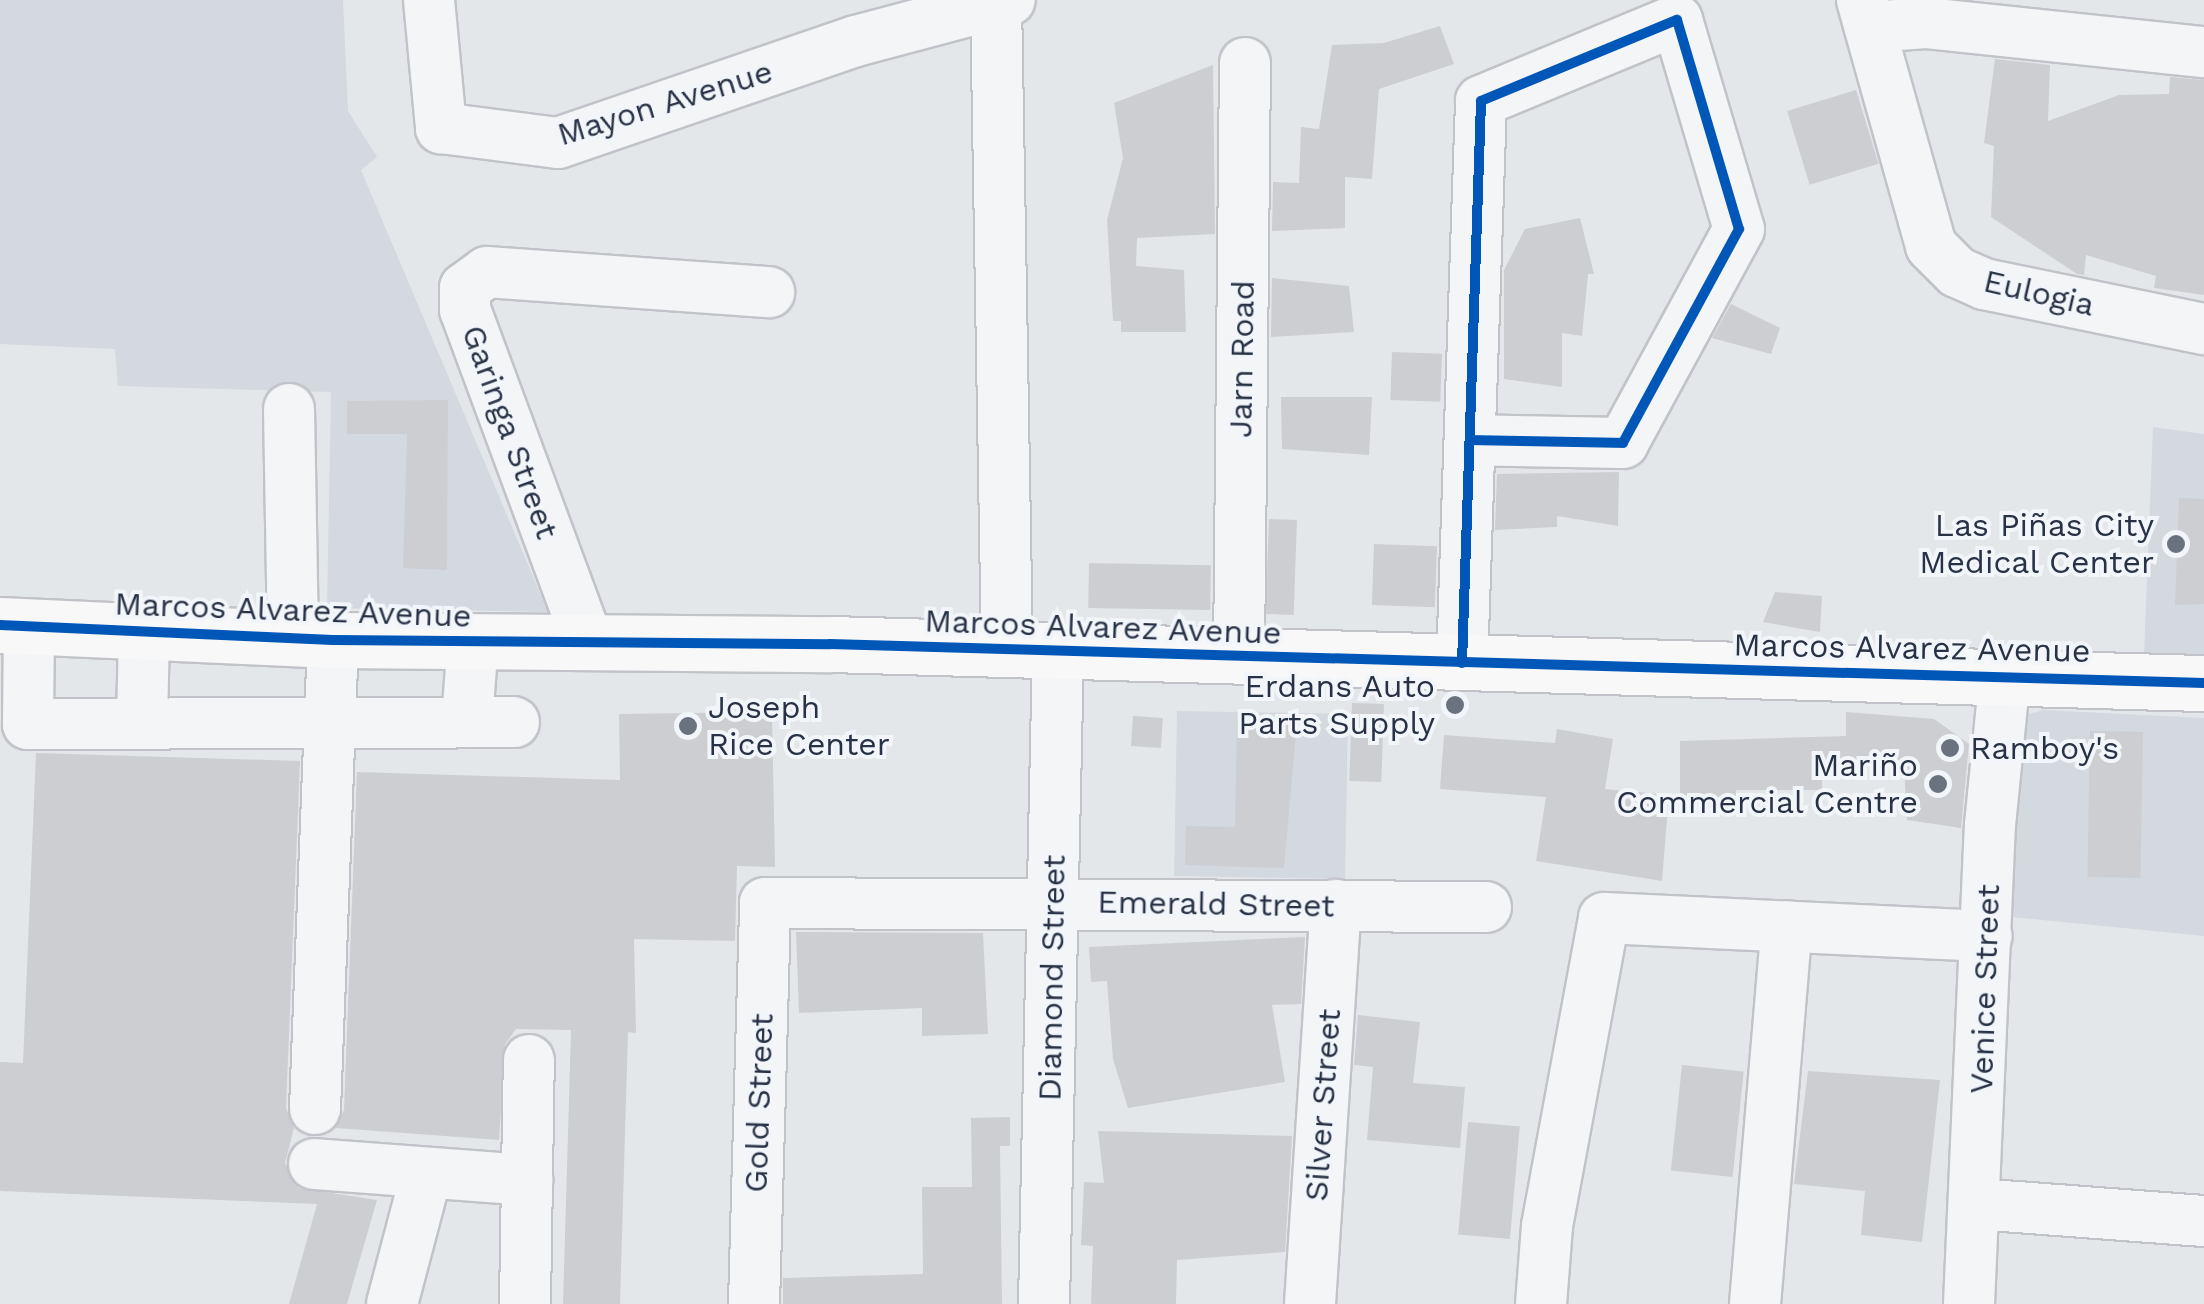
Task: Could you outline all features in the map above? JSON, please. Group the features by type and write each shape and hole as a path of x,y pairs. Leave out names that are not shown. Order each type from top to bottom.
{"main road":[{"name":"Marcos Alvarez Avenue","path":"15,626 312,639 1239,655 2005,674 2204,684"}],"street":[{"name":"Mayon Avenue","path":"429,0 441,128 558,143 850,20 1001,1"},
{"name":"Diamond Street","path":"1001,1 1032,651 1054,902 1044,1304"},
{"name":"Eulogia","path":"2204,52 1926,24 1866,13 1931,246 1957,272 1984,284 2204,329"},
{"path":"1462,663 1473,440 1482,101 1677,20 1739,229 1623,443 1473,440"},
{"name":"Jarn Road","path":"1239,655 1245,63"},
{"name":"Garinga Street","path":"588,642 465,310 465,288 487,272 769,292"},
{"path":"289,409 312,639 330,720 314,1109"},
{"path":"15,626 28,724 490,721 472,641"},
{"path":"142,722 144,632"},
{"name":"Venice Street","path":"1969,1304 1977,1204 1990,825 2005,674"},
{"name":"Emerald Street","path":"765,903 1486,907"},
{"name":"Gold Street","path":"754,1304 765,903"},
{"name":"Silver Street","path":"1310,1304 1336,905"},
{"path":"1541,1304 1547,1226 1604,918 1987,936"},
{"path":"1755,1304 1788,926"},
{"path":"524,1304 529,1060"},
{"path":"314,1164 527,1180"},
{"path":"392,1304 426,1175"},
{"path":"1977,1204 2204,1221"}],"shaded area":[{"path":"0,0 343,0 348,111 377,157 361,170 548,612 327,608 331,392 118,386 115,349 0,344"},
{"name":"Las Piñas City Medical Center","path":"2153,427 2204,434 2204,656 2144,655"},
{"path":"2043,710 2204,718 2204,936 2002,916 2022,716"},
{"path":"1177,711 1348,714 1345,879 1174,876"}],"building":[{"path":"1440,26 1454,64 1379,89 1372,179 1345,177 1345,228 1272,231 1273,182 1299,183 1301,127 1319,129 1332,45 1384,43"},
{"path":"1995,59 2050,65 2048,121 2119,95 2169,94 2170,77 2204,80 2204,295 2154,288 2156,276 2086,255 2084,275 2077,274 1991,217 1994,146 1984,143"},
{"path":"1213,65 1215,234 1137,238 1136,266 1184,270 1186,332 1121,332 1121,321 1113,321 1107,220 1123,158 1114,103"},
{"path":"1856,90 1879,164 1810,185 1787,111"},
{"path":"1580,218 1594,274 1588,274 1582,336 1562,333 1562,387 1504,379 1504,270 1525,229"},
{"path":"1272,278 1349,286 1354,332 1271,337"},
{"path":"1731,304 1780,328 1771,354 1712,338"},
{"path":"1392,352 1442,354 1440,402 1390,400"},
{"path":"1281,397 1372,397 1369,455 1282,449"},
{"path":"448,400 447,570 403,568 407,434 347,434 347,401"},
{"path":"1619,472 1618,526 1557,516 1557,527 1495,530 1497,474"},
{"path":"2179,498 2204,499 2204,604 2175,605"},
{"path":"1269,519 1297,520 1294,615 1266,614"},
{"path":"1374,544 1437,546 1435,607 1372,605"},
{"path":"1089,563 1211,565 1210,610 1088,608"},
{"path":"1775,592 1822,596 1820,632 1763,622"},
{"path":"1352,703 1384,704 1381,782 1349,781"},
{"path":"772,712 775,867 737,866 735,941 634,939 636,1033 628,1032 620,1304 563,1304 571,1030 516,1029 505,1044 499,1140 336,1128 344,1110 357,772 620,780 619,714"},
{"path":"1846,712 1934,719 1969,744 1961,828 1907,820 1904,766 1822,764 1822,790 1736,790 1736,806 1680,806 1680,741 1846,736"},
{"path":"1133,716 1163,718 1161,748 1131,746"},
{"path":"1237,720 1297,721 1284,868 1185,865 1186,826 1235,827"},
{"path":"1557,729 1613,739 1605,789 1669,795 1662,881 1536,861 1546,797 1440,789 1444,735 1555,743"},
{"path":"2090,731 2143,732 2140,878 2087,877"},
{"path":"36,753 300,761 286,1108 294,1128 285,1163 299,1188 377,1200 347,1304 289,1304 317,1204 0,1191 0,1062 23,1063"},
{"path":"796,932 983,933 988,1034 922,1036 922,1008 799,1013"},
{"path":"1305,937 1301,1004 1272,1005 1285,1082 1128,1108 1113,1059 1107,981 1091,982 1089,947"},
{"path":"1358,1015 1420,1022 1413,1083 1465,1087 1460,1148 1367,1140 1373,1067 1354,1065"},
{"path":"1682,1065 1744,1071 1733,1177 1671,1170"},
{"path":"1808,1071 1940,1080 1922,1242 1861,1235 1865,1191 1794,1184"},
{"path":"1010,1117 1010,1146 1000,1146 1002,1304 783,1304 783,1278 923,1274 922,1187 972,1187 971,1118"},
{"path":"1468,1122 1520,1127 1510,1239 1458,1235"},
{"path":"1098,1131 1292,1136 1285,1252 1177,1260 1176,1304 1091,1304 1093,1246 1081,1245 1084,1182 1104,1183"}],"cycle path":[{"path":"1462,663 1481,101 1677,20 1739,229 1623,443 1473,440"},
{"path":"0,625 333,640 830,644 2204,683"}],"place":[{"name":"Las Piñas City Medical Center","path":"2176,544"},
{"name":"Erdans Auto Parts Supply","path":"1455,705"},
{"name":"Joseph Rice Center","path":"688,726"},
{"name":"Ramboy's","path":"1950,748"},
{"name":"Mariño Commercial Centre","path":"1938,784"}]}
